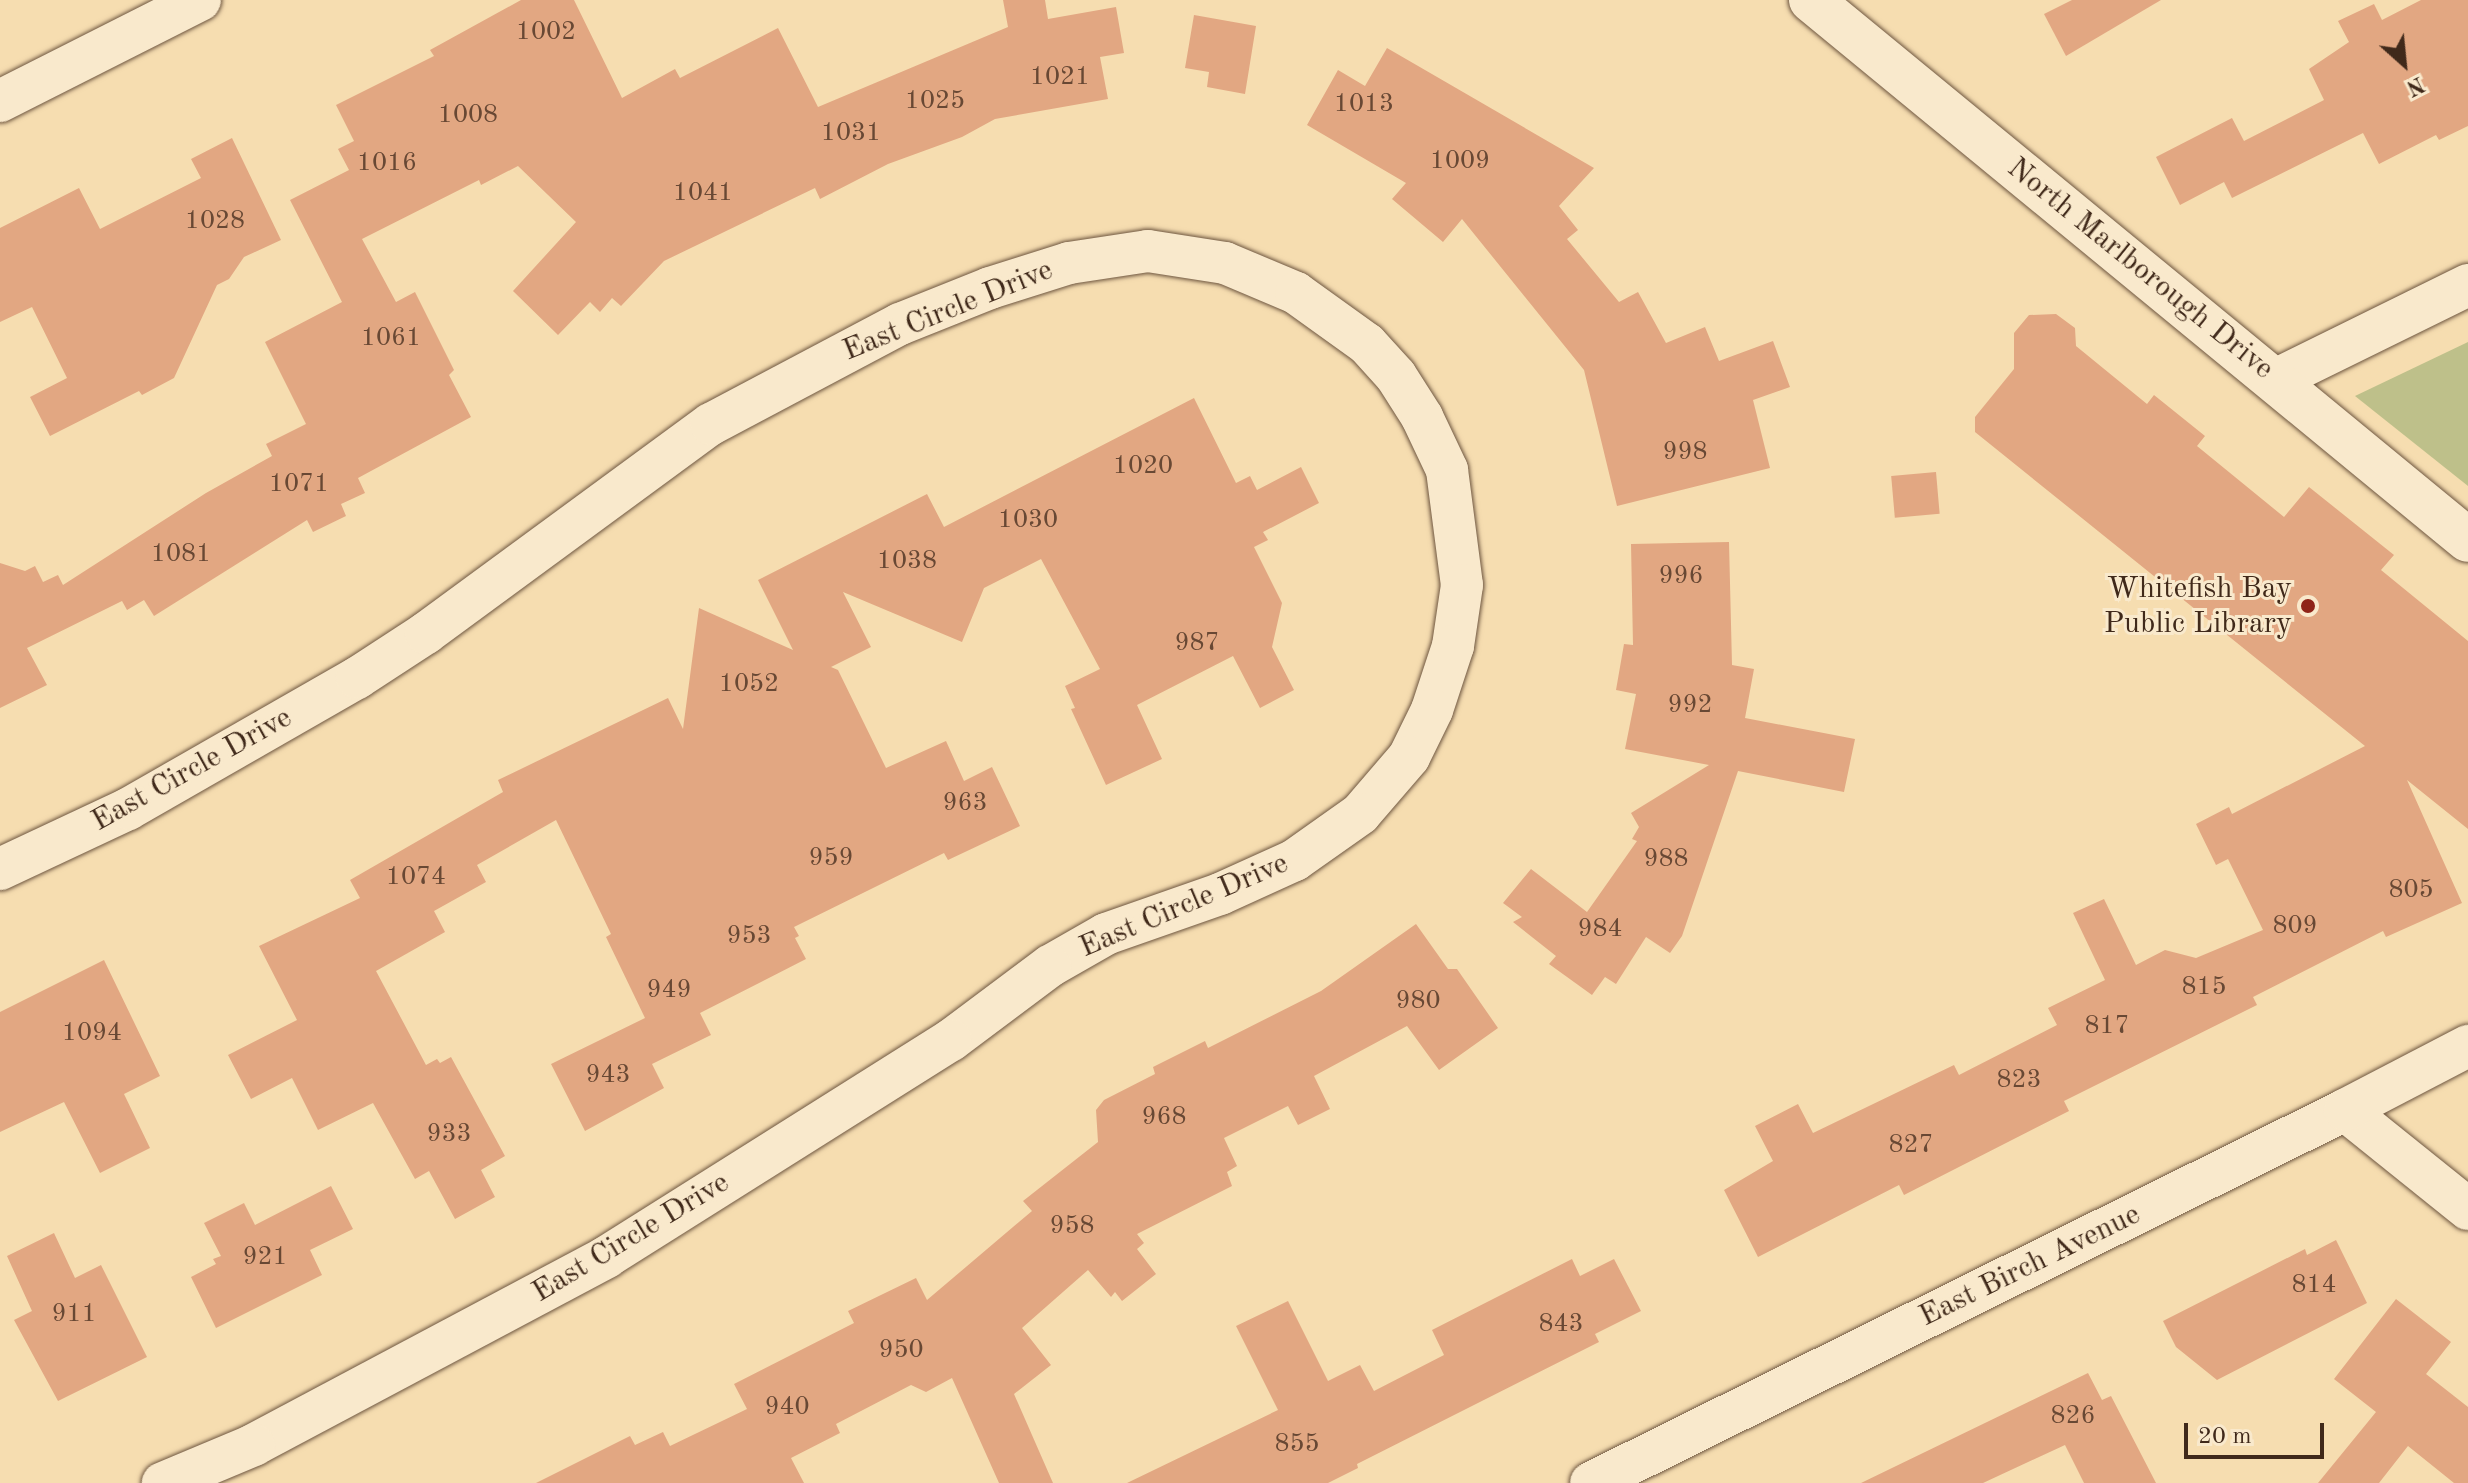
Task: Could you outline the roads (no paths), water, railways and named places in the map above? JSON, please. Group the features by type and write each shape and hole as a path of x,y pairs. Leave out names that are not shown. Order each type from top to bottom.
{"street":[{"path":"0,101 200,0"},
{"name":"North Marlborough Drive","path":"1811,0 2468,540"},
{"name":"East Circle Drive","path":"0,869 128,809 357,678 426,633 711,424 900,324 990,288 1069,263 1148,251 1225,263 1296,293 1367,344 1396,376 1422,417 1447,470 1462,585 1453,646 1432,710 1409,757 1360,814 1295,860 1220,894 1106,934 1050,966 951,1040 607,1257 254,1445 163,1483"},
{"path":"2275,380 2468,285"},
{"name":"East Birch Avenue","path":"1591,1483 2345,1110 2468,1046"},
{"path":"2345,1110 2468,1209"}],"place":[{"name":"Whitefish Bay Public Library","path":"2308,606"}]}
